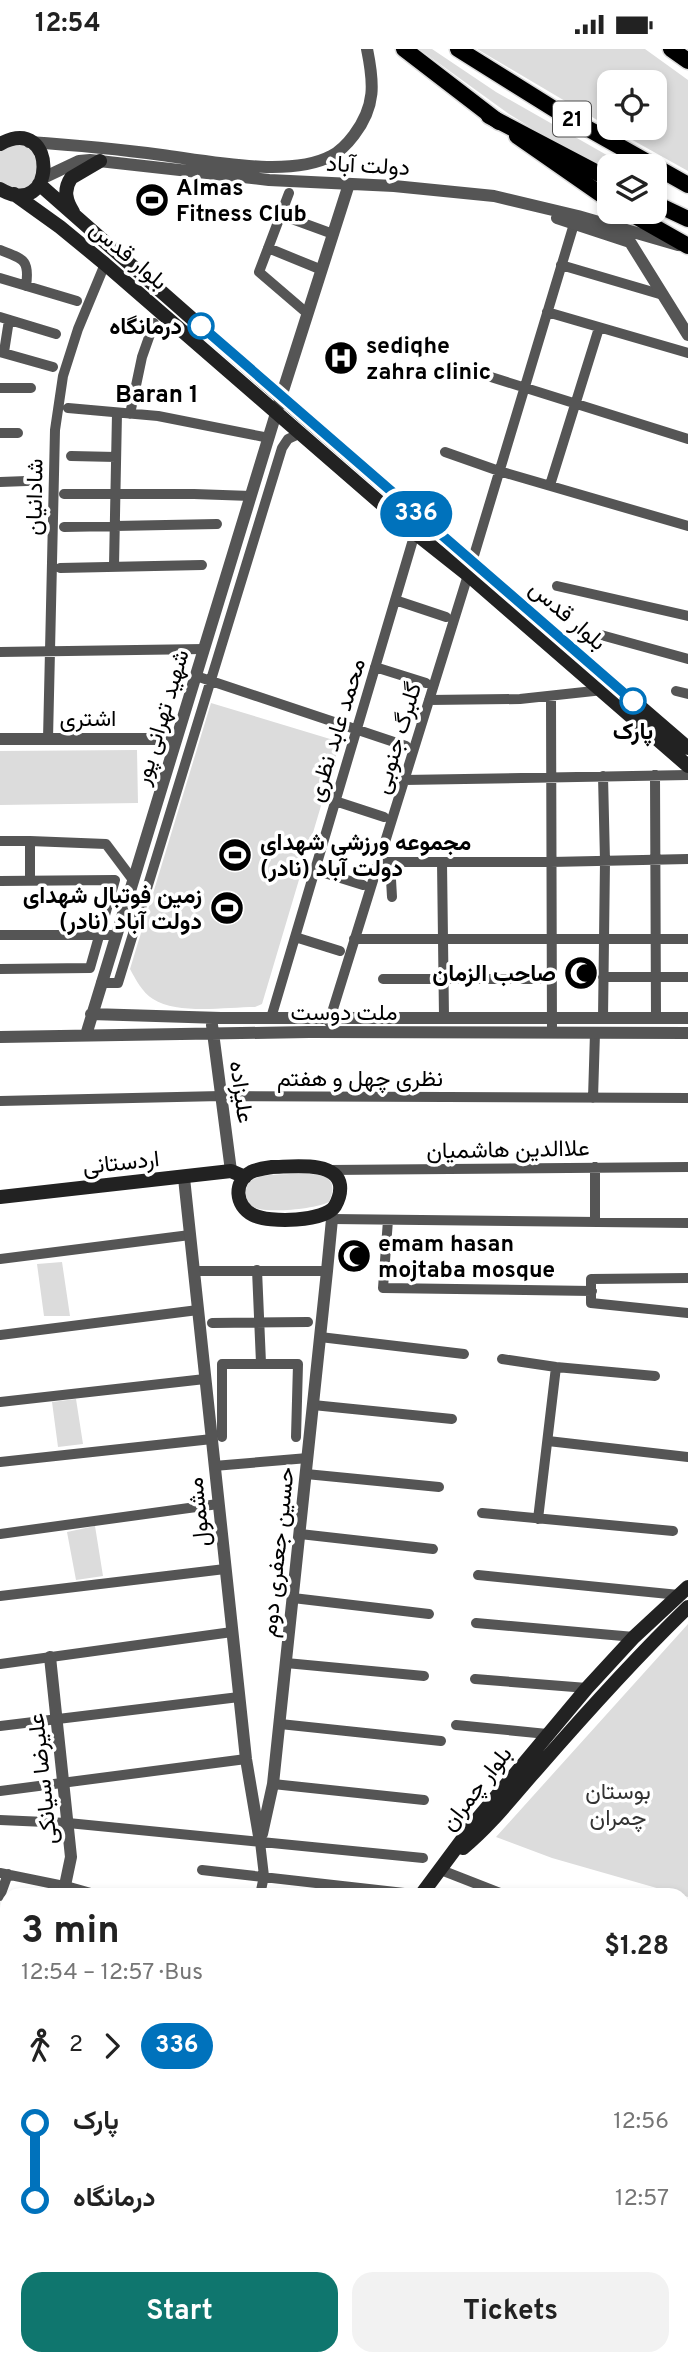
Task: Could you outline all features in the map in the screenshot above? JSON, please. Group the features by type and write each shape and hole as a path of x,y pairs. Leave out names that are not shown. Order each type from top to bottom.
{"main road":[{"path":"404,49 489,116 597,191"},
{"name":"21","path":"458,49 562,114 688,185"},
{"path":"671,49 688,61"},
{"path":"489,116 597,173"},
{"path":"2,142 15,139 29,142 41,151 44,158 41,181 28,192 7,192"},
{"path":"75,217 66,200 68,182 100,161"},
{"name":"بلوار قدس","path":"41,181 75,217 281,397 688,766"},
{"name":"بلوار قدس","path":"7,192 60,227 415,533 470,568 688,748"},
{"path":"667,209 688,219"},
{"path":"649,224 688,247"},
{"path":"272,1167 317,1167 329,1170 339,1180 341,1192 331,1215 274,1219 254,1216 243,1209 238,1199 239,1187 253,1171 272,1167"},
{"path":"230,1171 245,1177"},
{"name":"اردستانی","path":"0,1197 230,1171"},
{"name":"بلوار چمران","path":"451,1857 479,1817 587,1688 634,1637 685,1596"},
{"name":"بلوار چمران","path":"451,1857 481,1833 647,1649 685,1596"},
{"path":"428,1888 451,1857"}],"street":[{"path":"29,142 108,148 261,166 296,166 330,157 346,145 361,126 371,105 373,77 367,49"},
{"name":"دولت آباد","path":"41,181 79,161 100,161 270,180 448,191 494,196 540,206 688,247"},
{"name":"شهید تهرانی پور","path":"86,1035 349,184"},
{"path":"289,193 259,272 308,314"},
{"path":"540,206 550,216 630,242 688,335"},
{"path":"281,215 333,234"},
{"name":"گلبرگ جنوبی","path":"326,1033 574,224"},
{"path":"268,248 322,270"},
{"path":"0,250 23,259 27,264 29,272 26,286"},
{"name":"شادانیان","path":"48,739 55,430 63,376 78,329 105,264"},
{"path":"561,264 663,295"},
{"path":"0,278 77,301"},
{"path":"547,312 688,353"},
{"path":"53,367 2,352 5,319 56,334"},
{"path":"130,414 142,357 154,323"},
{"path":"550,485 599,328"},
{"path":"475,372 688,439"},
{"path":"0,388 31,388"},
{"path":"68,408 158,416 267,444 276,466"},
{"path":"114,566 117,413"},
{"path":"0,433 18,433"},
{"path":"101,983 118,983 276,466 288,439 301,433"},
{"path":"445,451 499,471 688,526"},
{"path":"71,456 116,457"},
{"path":"0,482 27,481"},
{"path":"64,494 251,496"},
{"path":"64,527 217,524"},
{"name":"محمد عابد نظری","path":"271,1018 415,533"},
{"path":"60,568 202,565"},
{"path":"556,586 688,616"},
{"path":"395,600 446,617"},
{"path":"601,635 688,659"},
{"path":"0,652 204,649"},
{"path":"375,667 426,683"},
{"path":"579,670 581,694"},
{"path":"196,675 406,746"},
{"path":"429,700 551,697 603,690"},
{"path":"676,691 688,694"},
{"path":"551,697 552,1033"},
{"name":"اشتری","path":"0,739 176,739"},
{"path":"655,775 656,1018"},
{"path":"404,780 688,775"},
{"path":"603,776 603,1018"},
{"path":"335,801 383,817"},
{"path":"0,841 106,843 133,880"},
{"path":"30,841 30,881"},
{"path":"378,862 688,859"},
{"path":"390,862 392,897"},
{"path":"442,862 444,1017"},
{"path":"315,870 363,885"},
{"path":"0,881 115,880 90,968 0,969"},
{"path":"0,935 116,935"},
{"path":"295,937 340,951"},
{"path":"354,939 688,939"},
{"path":"603,977 688,977"},
{"path":"383,979 552,979"},
{"name":"ملت دوست","path":"91,1014 211,1018 688,1019"},
{"name":"علیزاده","path":"211,1018 230,1171"},
{"name":"ملت دوست","path":"0,1037 213,1033 688,1033"},
{"path":"593,1098 595,1033"},
{"name":"نظری چهل و هفتم","path":"0,1101 221,1097 688,1098"},
{"path":"595,1167 595,1222"},
{"name":"علاالدین هاشمیان","path":"329,1170 688,1167"},
{"name":"مشمول","path":"184,1178 205,1379 217,1438 214,1465 246,1759 260,1842"},
{"path":"331,1215 387,1220 688,1223"},
{"name":"حسین جعفری دوم","path":"261,1888 264,1876 260,1842 273,1784 331,1215"},
{"path":"387,1220 383,1288 592,1291"},
{"path":"0,1259 190,1235"},
{"path":"257,1270 261,1363"},
{"path":"194,1271 327,1271"},
{"path":"688,1278 592,1279 592,1303 688,1313"},
{"path":"0,1335 198,1310"},
{"path":"212,1324 308,1322"},
{"path":"320,1337 464,1354"},
{"path":"502,1359 655,1376"},
{"path":"0,1462 217,1438 222,1364 298,1364 296,1437"},
{"path":"538,1519 556,1367"},
{"path":"0,1402 205,1379"},
{"path":"313,1405 452,1419"},
{"path":"548,1441 688,1457"},
{"path":"214,1465 308,1458"},
{"path":"306,1474 439,1487"},
{"path":"0,1534 218,1504"},
{"path":"482,1513 673,1531"},
{"path":"300,1534 433,1549"},
{"path":"0,1596 225,1569"},
{"path":"478,1575 685,1596"},
{"path":"293,1598 429,1614"},
{"path":"476,1623 634,1637"},
{"path":"0,1664 232,1632"},
{"name":"علیرضا سیانکی","path":"50,1657 71,1857 63,1888"},
{"path":"286,1663 424,1677"},
{"path":"475,1679 587,1688"},
{"path":"0,1726 239,1697"},
{"path":"279,1724 442,1741"},
{"path":"456,1725 548,1734"},
{"path":"0,1791 246,1759"},
{"path":"273,1784 424,1800"},
{"path":"0,1819 68,1822 423,1858"},
{"path":"202,1870 364,1888"},
{"path":"441,1871 486,1888"},
{"path":"4,1874 59,1888"}],"green space":[{"path":"419,49 432,49 496,92 605,154 597,154 597,169 509,114"},
{"path":"477,49 645,49 688,80 688,171 667,159 667,154 658,154 632,140 667,140 667,70 597,70 597,120"},
{"path":"7,144 31,146 41,175 23,191 0,184 0,149"},
{"name":"مجموعه ورزشی شهدای دولت آباد (نادر)","path":"211,703 340,742 262,1004 255,1007 189,1009 163,1004 146,993 130,969"},
{"path":"137,750 138,803 0,805 0,751"},
{"path":"315,1174 328,1179 332,1184 329,1202 313,1207 280,1210 253,1207 247,1200 247,1187 256,1178"},
{"path":"62,1262 70,1316 44,1316 37,1264"},
{"path":"76,1399 83,1444 58,1447 52,1402"},
{"path":"95,1526 103,1576 76,1580 67,1532"},
{"name":"بوستان چمران","path":"688,1624 688,1888 657,1888 552,1858 496,1837"}],"bus line":[{"name":"336","path":"201,326 633,701"}],"place":[{"name":"Almas Fitness Club","path":"152,200"},
{"name":"درمانگاه","path":"201,326"},
{"name":"sediqhe zahra clinic","path":"341,358"},
{"name":"پارک","path":"633,701"},
{"name":"مجموعه ورزشی شهدای دولت آباد (نادر)","path":"235,855"},
{"name":"زمین فوتبال شهدای دولت آباد (نادر)","path":"227,908"},
{"name":"صاحب الزمان","path":"581,973"},
{"name":"emam hasan mojtaba mosque","path":"354,1256"}],"district":[{"name":"Baran 1","path":"157,394"}]}
